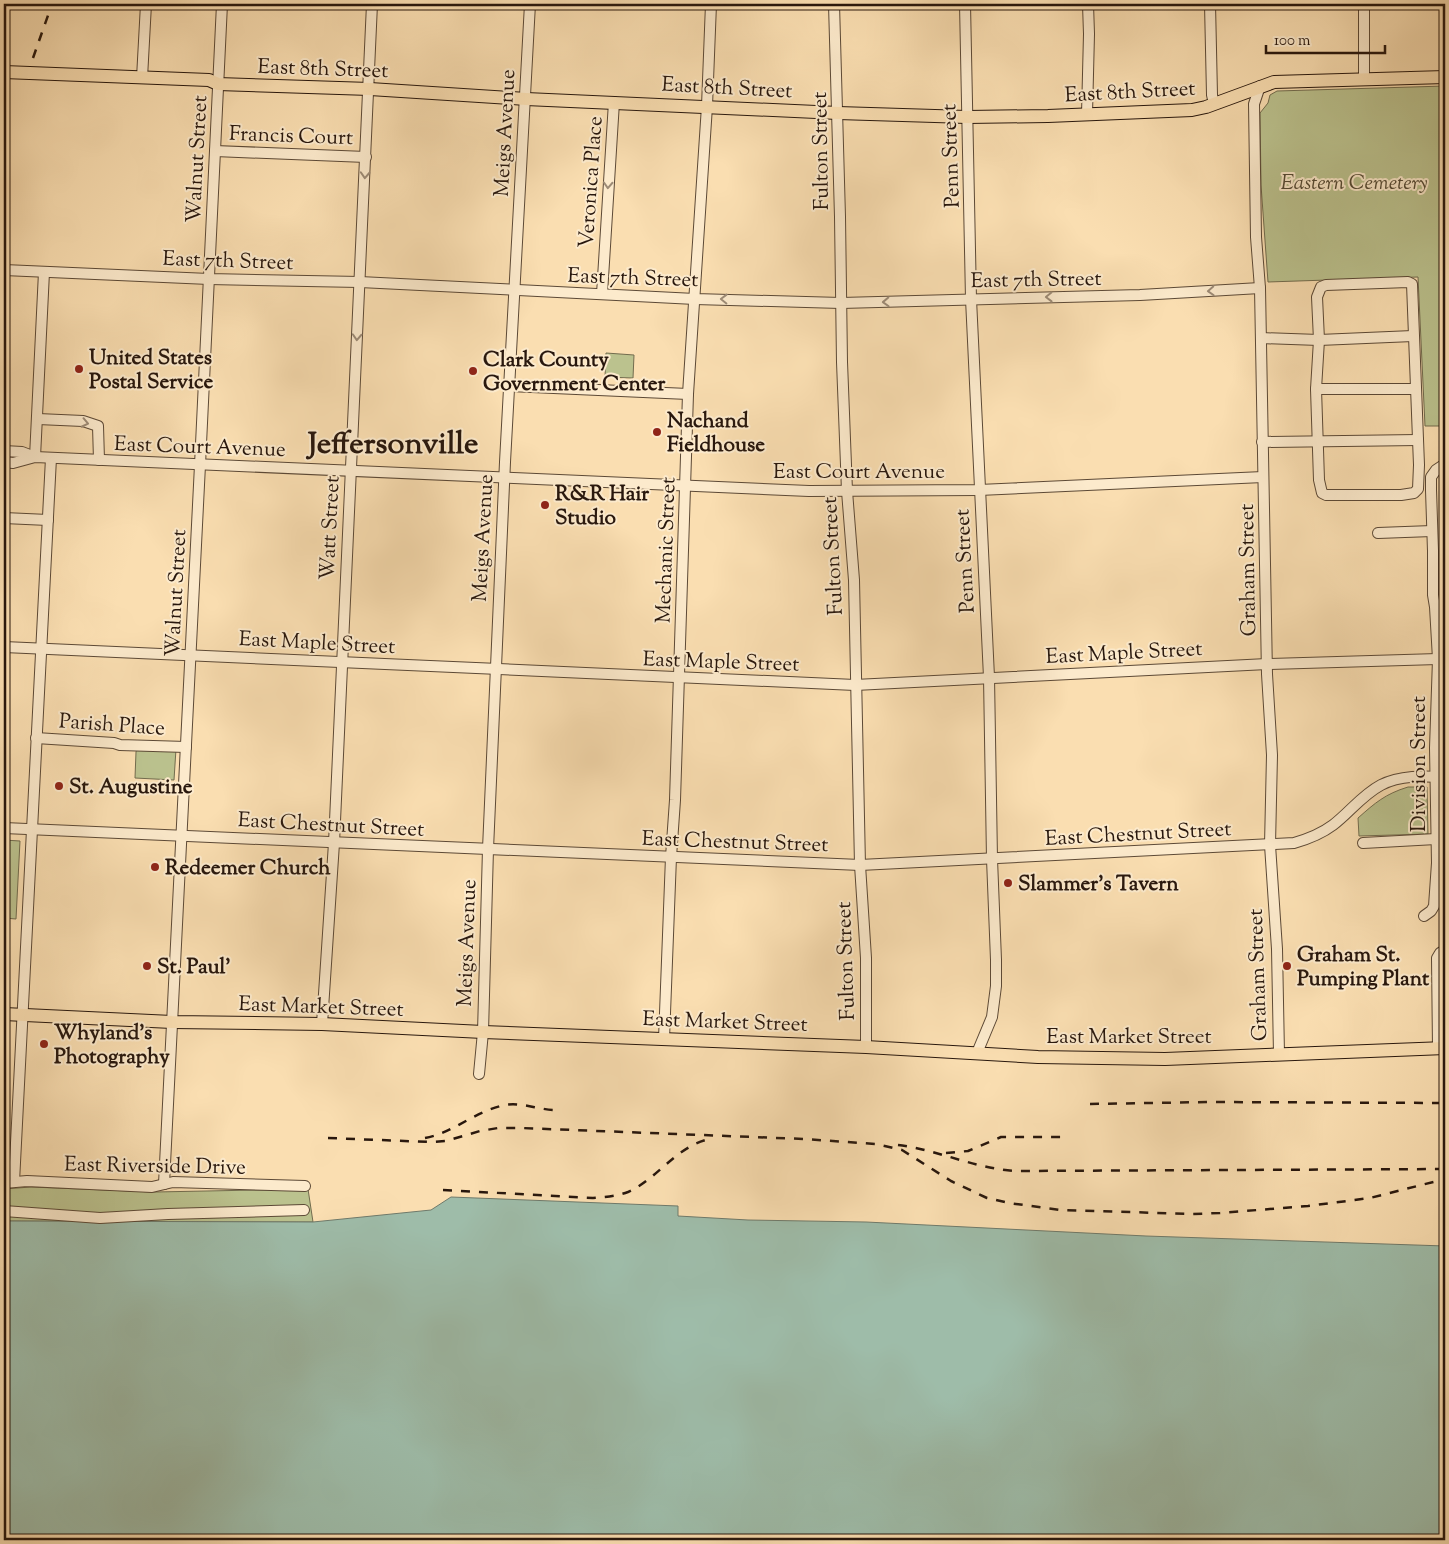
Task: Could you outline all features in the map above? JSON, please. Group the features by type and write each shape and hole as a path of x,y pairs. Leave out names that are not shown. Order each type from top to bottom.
{"main road":[{"name":"East 8th Street","path":"4,72 209,80 218,84 370,89 838,113 967,116 1192,110 1274,82 1445,77"},
{"name":"East Market Street","path":"4,1014 172,1022 322,1024 866,1047 1038,1057 1165,1058 1441,1048"}],"street":[{"path":"142,78 146,4"},
{"name":"Walnut Street","path":"164,1184 222,4"},
{"name":"Watt Street","path":"322,1024 334,843 370,89 372,4"},
{"name":"Meigs Avenue","path":"479,1074 483,1032 488,850 504,477 530,4"},
{"name":"Mechanic Street","path":"664,1039 670,857 675,800 688,394 707,106 711,4"},
{"name":"Fulton Street","path":"834,4 847,491 854,580 860,865 866,958 866,1047"},
{"name":"Penn Street","path":"965,4 971,299 977,392 979,490 989,677 992,859 996,960 996,996 992,1017 977,1053"},
{"path":"1087,114 1088,4"},
{"path":"1210,4 1212,95 1214,104"},
{"path":"1364,4 1364,78"},
{"name":"Graham Street","path":"1260,86 1254,104 1256,237 1260,288 1266,556 1266,664 1272,755 1270,845 1277,949 1279,1054"},
{"name":"Veronica Place","path":"602,294 614,102"},
{"name":"Francis Court","path":"215,151 366,157"},
{"name":"East 7th Street","path":"4,270 209,279 360,282 514,291 841,303 1140,295 1260,288"},
{"path":"35,457 44,272"},
{"path":"1408,282 1412,284 1413,336 1419,465 1418,489 1414,493 1401,495 1326,495 1322,492 1319,480 1316,389 1319,340 1317,298 1321,287 1326,285 1408,282"},
{"path":"1260,338 1319,340 1413,336"},
{"path":"509,386 688,394"},
{"path":"1316,389 1415,389"},
{"path":"38,420 83,421 98,426 99,460"},
{"path":"1262,442 1418,440"},
{"name":"East Court Avenue","path":"4,451 22,452 35,457 51,458 809,491 979,490 1263,477"},
{"name":"East Court Avenue","path":"4,462 13,463 35,457"},
{"path":"9,1183 22,1015 51,458"},
{"name":"Division Street","path":"1424,916 1431,911 1435,898 1440,777 1435,748 1441,689 1438,659 1440,608 1432,590 1434,551 1431,477 1436,470 1445,466"},
{"path":"4,518 48,520"},
{"path":"1378,533 1432,531"},
{"path":"1434,551 1445,552"},
{"name":"East Maple Street","path":"4,647 679,678 856,684 1266,664 1438,659"},
{"name":"Parish Place","path":"36,738 186,748"},
{"name":"East Chestnut Street","path":"4,828 860,865 1294,843 1310,838 1332,826 1373,790 1382,785 1401,778 1440,777"},
{"path":"1363,843 1436,839"},
{"path":"1441,1048 1436,968 1437,958 1442,951"},
{"name":"East Riverside Drive","path":"9,1183 27,1181 152,1187 173,1182 305,1186"},
{"path":"4,1211 100,1218 304,1210"}],"green space":[{"name":"Eastern Cemetery","path":"1445,86 1445,426 1425,426 1418,277 1268,282 1261,185 1260,113 1268,103 1270,95 1277,91"},
{"path":"606,353 634,355 633,378 605,377"},
{"path":"137,748 176,749 174,780 135,778"},
{"path":"1408,787 1427,787 1428,834 1359,836 1358,818 1381,800"},
{"path":"4,840 20,841 16,919 4,918"},
{"path":"31,1187 155,1192 308,1189 313,1222 4,1221 4,1189"}],"shaded area":[{"path":"451,1197 678,1206 678,1216 748,1220 866,1222 1146,1236 1445,1246 1445,1540 4,1540 4,1221 313,1222 431,1210"}],"railway":[{"path":"33,58 52,4"},
{"path":"1090,1104 1209,1102 1445,1103"},
{"path":"425,1138 445,1132 484,1112 505,1105 511,1104 556,1110"},
{"path":"328,1138 431,1142 446,1141 498,1128 521,1128 804,1139 876,1144 902,1150 951,1181 987,1198 1061,1210 1193,1214 1308,1206 1370,1198 1445,1179"},
{"path":"946,1153 968,1151 1001,1137 1066,1137"},
{"path":"443,1190 593,1198 615,1195 628,1192 639,1186 687,1148 710,1139"},
{"path":"898,1145 1014,1171 1445,1169"}],"place":[{"name":"United States Postal Service","path":"79,369"},
{"name":"Clark County Government Center","path":"473,371"},
{"name":"Nachand Fieldhouse","path":"657,432"},
{"name":"R&R Hair Studio","path":"545,505"},
{"name":"St. Augustine","path":"59,786"},
{"name":"Redeemer Church","path":"155,867"},
{"name":"Slammer's Tavern","path":"1008,883"},
{"name":"St. Paul'","path":"147,966"},
{"name":"Graham St. Pumping Plant","path":"1287,966"},
{"name":"Whyland's Photography","path":"44,1044"}],"district":[{"name":"Jeffersonville","path":"393,442"}]}
